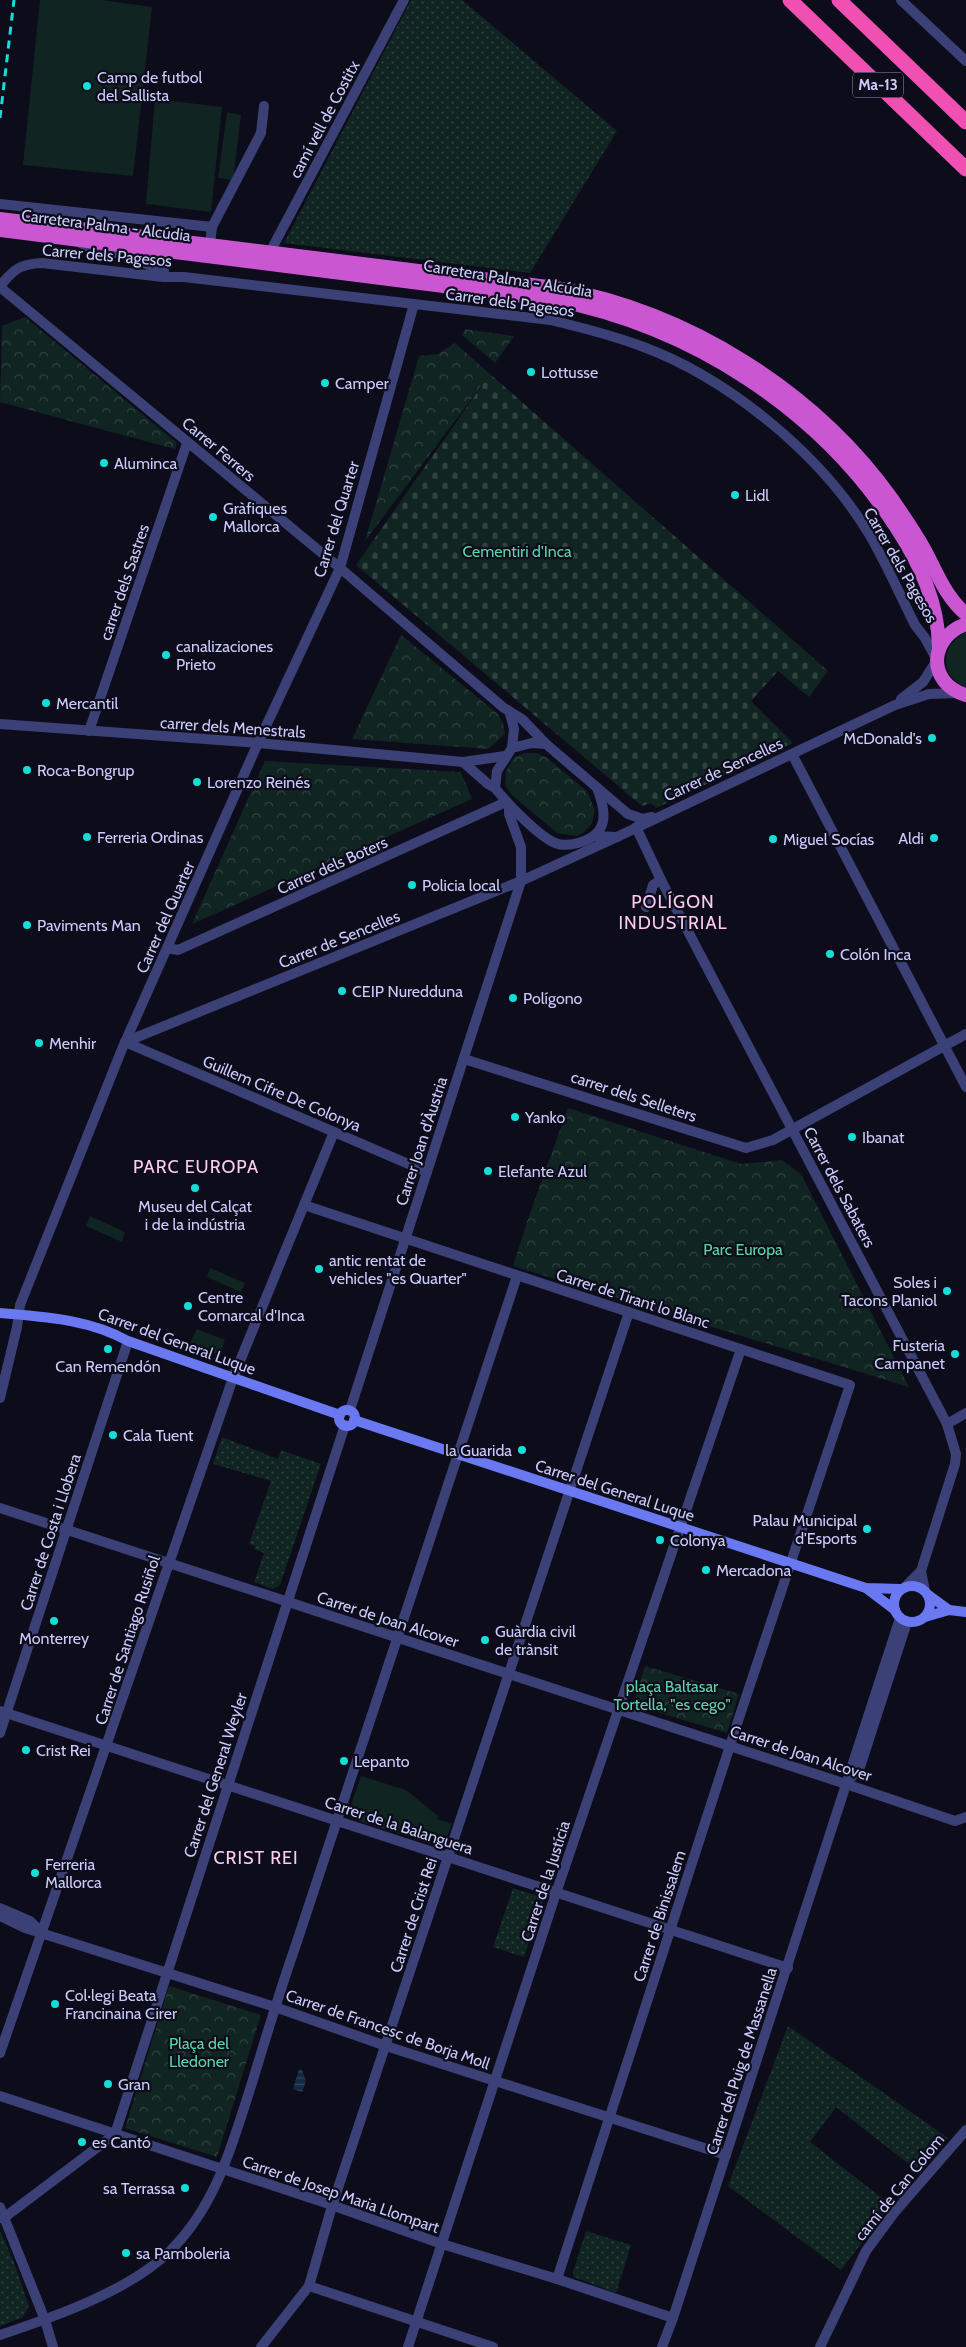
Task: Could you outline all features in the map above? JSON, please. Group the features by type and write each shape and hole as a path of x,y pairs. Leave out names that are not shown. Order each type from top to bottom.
{"highway":[{"name":"Ma-13","path":"790,0 966,169"},
{"name":"Ma-13","path":"839,0 966,122"},
{"name":"Carretera Palma - Alcúdia","path":"0,219 555,300 640,323 698,350 742,376 793,413 840,456 874,494 909,547 921,570 936,612 938,653 947,684 964,694"},
{"name":"Carretera Palma - Alcúdia","path":"0,230 76,239 209,250 270,252 577,291 635,309 710,341 760,373 825,424 858,457 898,506 950,598 966,614"},
{"path":"938,653 951,631 966,624"}],"main road":[{"name":"Carrer del General Luque","path":"0,1313 91,1325 111,1332 128,1341 233,1378 345,1413"},
{"path":"345,1413 340,1421 350,1423"},
{"name":"Carrer del General Luque","path":"350,1423 458,1454 866,1588 904,1588"},
{"path":"949,1610 916,1586 904,1588 894,1601 901,1617 916,1622 925,1616 949,1610 966,1612"},
{"name":"Carrer del General Luque","path":"866,1588 901,1617"},
{"path":"925,1616 930,1606 926,1592"}],"street":[{"name":"camí vell de Costitx","path":"270,252 404,0"},
{"path":"901,0 966,60"},
{"path":"209,250 212,227 261,133 264,106"},
{"path":"0,204 212,227"},
{"path":"76,239 91,250 127,255 152,269 181,276"},
{"name":"Carrer dels Pagesos","path":"0,286 12,272 25,264 42,263 163,277 181,276 550,320 585,328 651,351 703,376 757,411 799,449 830,481 869,534 915,625 938,653"},
{"name":"Carrer Ferrers","path":"0,286 340,568 510,713 522,720 546,744"},
{"name":"Carrer del Quarter","path":"0,1398 20,1305 125,1042 258,743 340,568 414,304"},
{"name":"carrer dels Sastres","path":"89,731 187,443"},
{"name":"Carrer de Sencelles","path":"895,704 923,682 932,671 938,653"},
{"name":"Carrer de Sencelles","path":"125,1042 521,881 895,704 929,694 964,694"},
{"path":"495,788 497,770 508,752 514,728 510,713"},
{"name":"carrer dels Menestrals","path":"0,724 258,743 463,762 508,752"},
{"path":"508,752 532,743 546,744 628,814 643,819 661,816"},
{"path":"792,754 966,1086"},
{"path":"463,762 495,788 508,803 555,843 569,846 595,836 616,837"},
{"path":"595,836 601,827 604,807 597,788"},
{"name":"Carrer dels Boters","path":"168,948 178,950 195,943 508,803"},
{"name":"Carrer Joan d'Àustria","path":"345,1413 406,1239 521,881 520,848 509,814 508,803"},
{"name":"Carrer dels Sabaters","path":"636,827 661,880 947,1424 956,1454 955,1464 921,1571 904,1588"},
{"name":"Carrer de Sencelles","path":"564,861 580,847 581,842"},
{"path":"646,906 653,885 661,880"},
{"name":"carrer dels Selleters","path":"464,1058 746,1148 773,1140 966,1034"},
{"name":"Guillem Cifre De Colonya","path":"125,1042 427,1172"},
{"name":"Carrer de Santiago Rusiñol","path":"0,2053 40,1931 107,1745 233,1378 334,1132"},
{"name":"Carrer de Tirant lo Blanc","path":"304,1205 850,1385"},
{"path":"0,2335 45,2320 130,2281 171,2250 200,2213 224,2170 275,2007 517,1276"},
{"name":"Carrer de Crist Rei","path":"308,2286 332,2206 629,1312"},
{"name":"Carrer de Costa i Llobera","path":"0,1733 3,1712 68,1530 128,1341"},
{"name":"Carrer de la Justícia","path":"408,2347 556,1893 741,1349"},
{"name":"Carrer de Binissalem","path":"557,2279 670,1929 850,1385"},
{"path":"947,1424 966,1413"},
{"name":"Carrer del General Weyler","path":"115,2134 288,1602 350,1423"},
{"name":"Carrer de Joan Alcover","path":"0,1508 955,1821 965,1818"},
{"name":"Carrer dels Sabaters","path":"921,1571 926,1592"},
{"name":"Carrer del Puig de Massanella","path":"662,2347 788,1968 901,1617"},
{"name":"Carrer de la Balanguera","path":"3,1712 788,1968"},
{"name":"Carrer de Francesc de Borja Moll","path":"0,1908 30,1921 40,1931"},
{"path":"0,1916 25,1928"},
{"path":"0,1922 25,1928"},
{"name":"Carrer de Francesc de Borja Moll","path":"25,1928 40,1931 275,2007 386,2046 726,2155"},
{"name":"Carrer de Josep Maria Llompart","path":"0,2096 442,2244 557,2279 673,2318"},
{"name":"camí de Can Colom","path":"820,2347 866,2251 894,2213 966,2130"},
{"path":"2,2218 115,2134"},
{"path":"0,2207 2,2218 45,2320 53,2347"},
{"path":"261,2347 308,2286 493,2347"}],"green space":[{"name":"Camp de futbol del Sallista","path":"40,0 102,0 152,7 133,176 23,165"},
{"path":"411,0 462,0 617,131 530,273 284,243"},
{"path":"155,99 222,107 211,212 146,204"},
{"path":"227,112 241,115 233,180 218,178"},
{"path":"25,317 177,443 175,449 0,402 2,326"},
{"path":"465,329 514,336 495,363 462,335"},
{"path":"455,343 490,374 365,541 419,356 438,354"},
{"name":"Cementiri d'Inca","path":"490,374 828,671 809,697 778,671 751,701 793,743 656,808 651,803 642,806 356,565"},
{"path":"966,632 966,687 957,682 951,675 947,668 946,660 952,644"},
{"path":"401,635 498,714 503,723 505,734 488,749 352,739"},
{"path":"525,753 537,753 546,757 587,791 595,810 592,823 584,832 577,836 557,833 512,795 505,785 506,771 514,757"},
{"path":"265,761 461,772 472,799 192,924"},
{"name":"Parc Europa","path":"568,1108 741,1164 782,1160 801,1174 909,1387 513,1266"},
{"path":"90,1216 125,1232 122,1242 86,1226"},
{"path":"210,1268 245,1283 241,1292 207,1277"},
{"path":"197,1329 225,1340 219,1355 190,1343"},
{"path":"222,1437 278,1459 281,1450 321,1464 280,1585 273,1589 254,1582 264,1553 254,1549 255,1546 249,1544 271,1481 213,1464"},
{"name":"plaça Baltasar Tortella, \"es cego\"","path":"645,1666 739,1694 727,1733 633,1705"},
{"path":"361,1776 406,1790 438,1816 437,1819 452,1824 444,1844 438,1846 352,1819 348,1814"},
{"path":"513,1888 541,1897 543,1900 524,1957 493,1947"},
{"name":"Plaça del Lledoner","path":"169,1986 261,2015 217,2157 125,2128"},
{"path":"788,2026 948,2138 915,2169 836,2107 810,2142 891,2205 841,2270 728,2186"},
{"path":"0,2230 15,2265 29,2306 23,2317 0,2326"},
{"path":"586,2231 631,2245 616,2293 574,2277 573,2272"}],"water":[{"path":"299,2069 302,2070 306,2081 302,2092 293,2089"}],"railway":[{"path":"0,118 14,0"}],"place":[{"name":"Camp de futbol del Sallista","path":"87,86"},
{"name":"Lottusse","path":"531,372"},
{"name":"Camper","path":"325,383"},
{"name":"Aluminca","path":"104,463"},
{"name":"Lidl","path":"735,495"},
{"name":"Gràfiques Mallorca","path":"213,517"},
{"name":"canalizaciones Prieto","path":"166,655"},
{"name":"Mercantil","path":"46,703"},
{"name":"McDonald's","path":"932,738"},
{"name":"Roca-Bongrup","path":"27,770"},
{"name":"Lorenzo Reinés","path":"197,782"},
{"name":"Ferreria Ordinas","path":"87,837"},
{"name":"Aldi","path":"934,838"},
{"name":"Miguel Socías","path":"773,839"},
{"name":"Policia local","path":"412,885"},
{"name":"Paviments Man","path":"27,925"},
{"name":"Colón Inca","path":"830,954"},
{"name":"CEIP Nuredduna","path":"342,991"},
{"name":"Polígono","path":"513,998"},
{"name":"Menhir","path":"39,1043"},
{"name":"Yanko","path":"515,1117"},
{"name":"Ibanat","path":"852,1137"},
{"name":"Elefante Azul","path":"488,1171"},
{"name":"Museu del Calçat i de la indústria","path":"195,1188"},
{"name":"antic rentat de vehicles \"es Quarter\"","path":"319,1269"},
{"name":"Soles i Tacons Planiol","path":"947,1291"},
{"name":"Centre Comarcal d'Inca","path":"188,1306"},
{"name":"Can Remendón","path":"108,1349"},
{"name":"Fusteria Campanet","path":"955,1354"},
{"name":"Cala Tuent","path":"113,1435"},
{"name":"la Guarida","path":"522,1450"},
{"name":"Palau Municipal d'Esports","path":"867,1529"},
{"name":"Colonya","path":"660,1540"},
{"name":"Mercadona","path":"706,1570"},
{"name":"Monterrey","path":"54,1621"},
{"name":"Guàrdia civil de trànsit","path":"485,1640"},
{"name":"Crist Rei","path":"26,1750"},
{"name":"Lepanto","path":"344,1761"},
{"name":"Ferreria Mallorca","path":"35,1873"},
{"name":"Col·legi Beata Francinaina Cirer","path":"55,2004"},
{"name":"Gran","path":"108,2084"},
{"name":"es Cantó","path":"82,2142"},
{"name":"sa Terrassa","path":"185,2188"},
{"name":"sa Pamboleria","path":"126,2253"}],"district":[{"name":"POLÍGON INDUSTRIAL","path":"673,912"},
{"name":"PARC EUROPA","path":"196,1167"},
{"name":"CRIST REI","path":"256,1858"}]}
